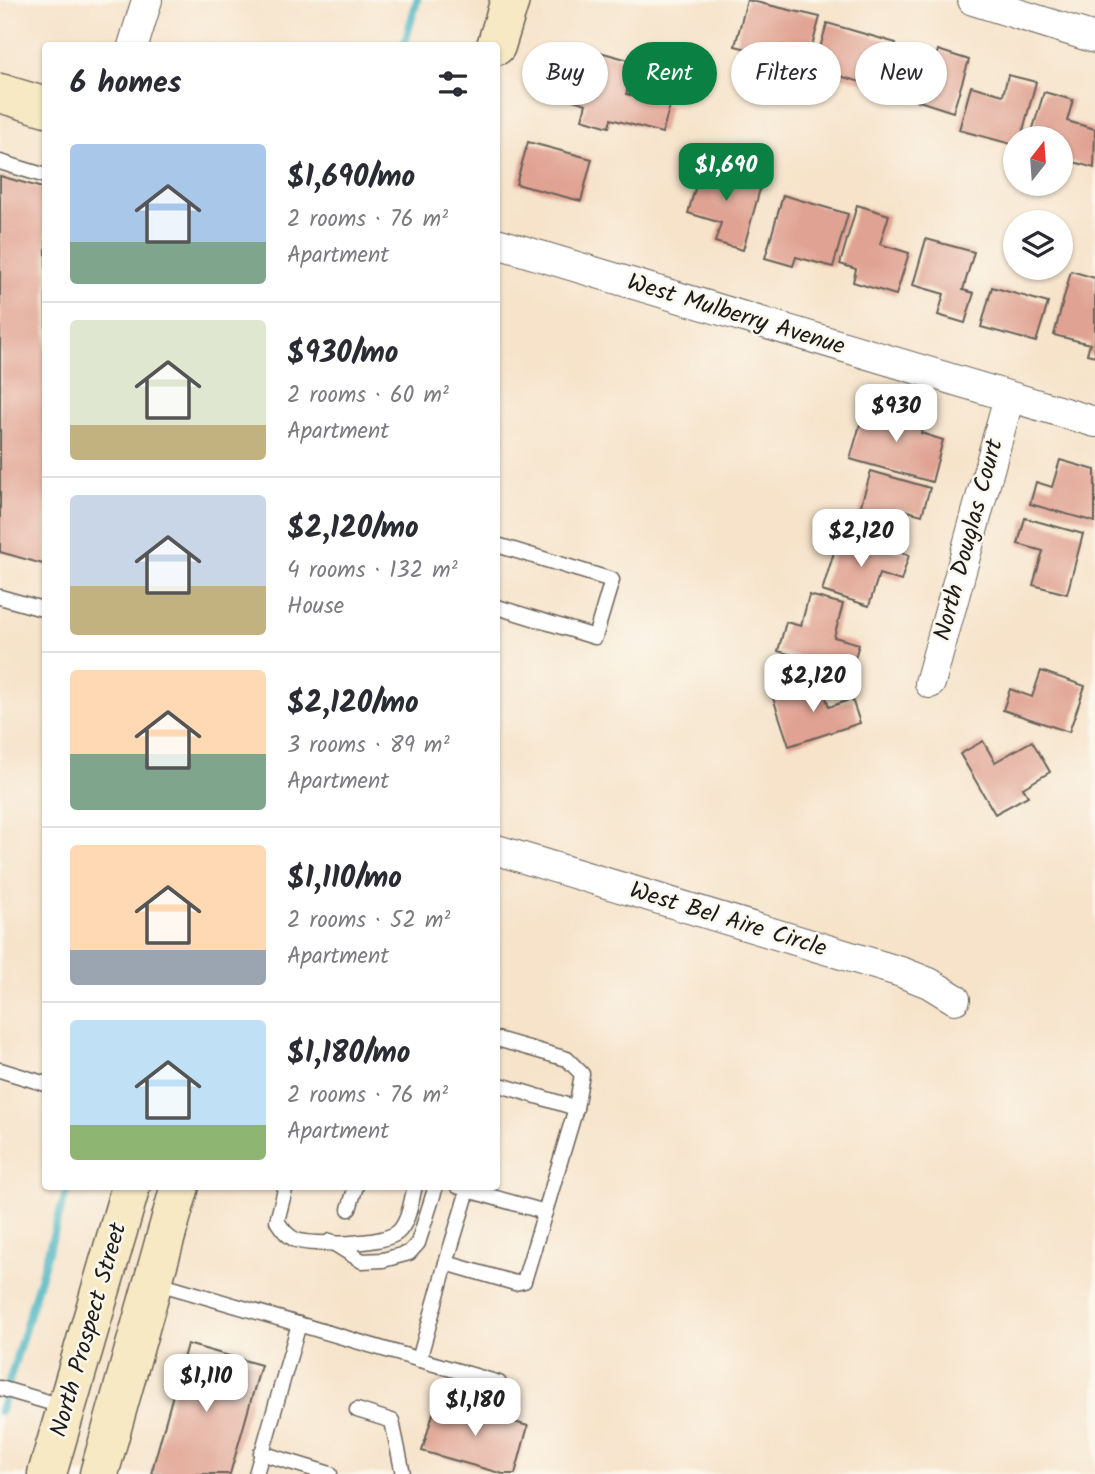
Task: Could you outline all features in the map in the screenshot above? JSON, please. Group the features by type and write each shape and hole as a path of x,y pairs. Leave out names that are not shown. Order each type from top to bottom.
{"street":[{"path":"134,42 147,0"},
{"path":"497,42 510,0"},
{"path":"974,0 1095,38"},
{"path":"0,93 42,106"},
{"name":"West Mulberry Avenue","path":"500,244 1095,422"},
{"name":"North Douglas Court","path":"930,683 1009,397"},
{"name":"West Bel Aire Circle","path":"500,851 901,972 929,983 956,999"},
{"name":"North Prospect Street","path":"47,1474 130,1190"},
{"name":"North Prospect Street","path":"99,1474 179,1190"}],"lane":[{"path":"0,162 42,175"},
{"path":"500,546 612,580 596,637 500,608"},
{"path":"0,597 42,609"},
{"path":"446,1263 515,1283 524,1281 576,1108 582,1074 567,1059 500,1040"},
{"path":"0,1070 42,1083"},
{"path":"500,1088 576,1108"},
{"path":"285,1190 277,1221 284,1233 308,1242 354,1243 391,1238 402,1230 414,1190"},
{"path":"349,1209 355,1190"},
{"path":"330,1241 362,1261 383,1260 410,1252 418,1243 435,1190"},
{"path":"419,1360 464,1190"},
{"path":"472,1190 545,1212"},
{"path":"153,1282 499,1383"},
{"path":"256,1474 299,1324"},
{"path":"0,1388 65,1406"},
{"path":"357,1410 392,1421 403,1474"},
{"path":"261,1453 330,1474"}],"building":[{"path":"747,0 820,17 813,42 736,42"},
{"path":"827,23 893,42 855,42 855,80 841,76 841,42 822,42"},
{"path":"947,53 969,60 953,112 931,105 947,105"},
{"path":"608,54 622,58 622,105 670,106 662,133 611,119 609,127 582,119 586,105 608,105"},
{"path":"1008,75 1036,82 1024,126 1003,126 1003,142 959,130 971,86 1003,95"},
{"path":"1044,92 1073,100 1067,121 1095,129 1094,168 1073,162 1073,126 1034,126"},
{"path":"528,142 592,159 581,201 516,184"},
{"path":"702,164 762,182 743,250 715,242 721,223 688,213"},
{"path":"0,176 42,188 42,564 0,552"},
{"path":"783,195 848,214 833,267 796,257 793,266 765,258"},
{"path":"857,205 889,215 880,244 909,253 896,295 853,282 856,269 840,264"},
{"path":"926,239 974,252 963,290 974,293 965,323 938,315 944,294 913,285"},
{"path":"1073,272 1095,278 1095,356 1087,354 1090,344 1054,335 1069,280 1073,280"},
{"path":"992,287 1048,303 1036,342 981,327"},
{"path":"866,404 925,420 921,433 943,440 932,482 850,459"},
{"path":"1060,460 1095,470 1095,522 1030,504 1036,482 1052,487"},
{"path":"871,471 930,488 922,515 897,508 888,538 854,529"},
{"path":"1025,518 1083,534 1067,594 1033,585 1043,551 1018,544"},
{"path":"840,533 909,555 901,581 879,574 869,606 822,591"},
{"path":"809,595 843,604 834,637 859,644 851,672 778,651 786,622 801,626"},
{"path":"1041,671 1085,686 1069,732 1003,710 1010,689 1032,697"},
{"path":"821,682 829,707 852,699 860,723 789,746 773,698"},
{"path":"983,741 995,762 1032,741 1050,772 1023,788 1028,796 995,814 960,754"},
{"path":"187,1344 261,1365 230,1474 151,1474"},
{"path":"437,1400 528,1426 515,1474 503,1474 422,1451"}],"waterway":[{"path":"405,42 417,0"},
{"path":"0,1411 67,1190"}]}
